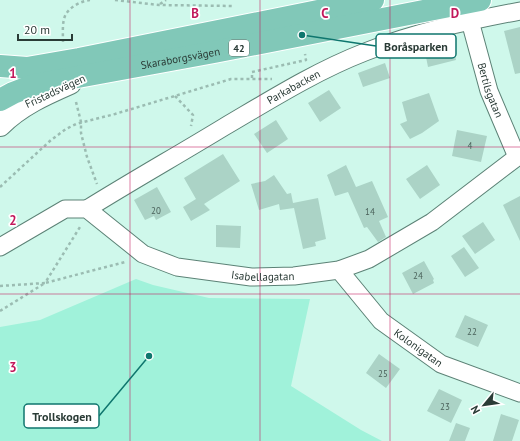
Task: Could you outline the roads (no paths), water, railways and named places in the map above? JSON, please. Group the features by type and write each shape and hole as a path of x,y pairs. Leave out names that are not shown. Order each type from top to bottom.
{"main road":[{"name":"Skaraborgsvägen","path":"0,66 27,68 64,62 373,0"},
{"name":"Skaraborgsvägen","path":"0,100 34,85 214,52 480,0"}],"street":[{"name":"Parkabacken","path":"87,209 270,99 329,68 365,52 391,43 470,21 520,11"},
{"name":"Bertilsgatan","path":"470,21 490,91 518,157"},
{"name":"Fristadsvägen","path":"0,125 15,111 45,94 93,74"},
{"name":"Isabellagatan","path":"87,209 143,254 177,267 251,277 294,276 339,270 369,259 432,222 518,157"},
{"path":"0,247 65,209 87,209"},
{"name":"Kolonigatan","path":"339,270 380,321 441,364 520,393"}],"place":[{"name":"Boråsparken","path":"302,35"},
{"name":"Trollskogen","path":"149,356"}]}
